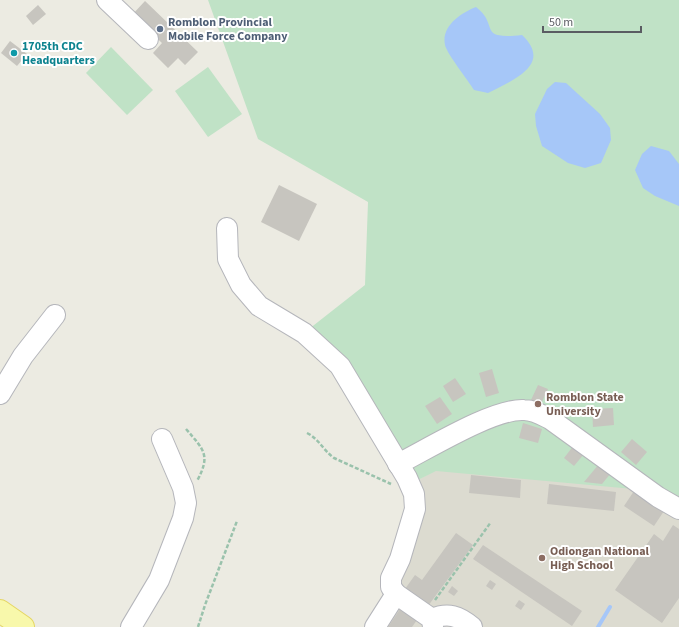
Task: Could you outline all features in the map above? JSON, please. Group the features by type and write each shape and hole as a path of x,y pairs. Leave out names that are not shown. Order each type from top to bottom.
{"main road":[{"path":"0,611 23,627"}],"street":[{"path":"107,0 148,40"},
{"path":"227,228 228,259 241,285 259,306 304,333 340,366 398,464 408,478 414,494 415,509 400,559 391,578 391,587 396,594 430,620 441,615 452,615 463,620 472,627"},
{"path":"0,394 23,356 55,315"},
{"path":"398,464 488,418 507,412 524,410 536,412 550,419 658,497 679,510"},
{"path":"131,627 159,580 183,518 186,503 183,488 162,439"},
{"path":"375,627 396,594"}],"path":[{"path":"186,429 203,448 206,463 186,503"},
{"path":"307,433 318,440 326,452 334,458 414,494"},
{"path":"198,627 237,521"},
{"path":"430,620 491,522"}],"shaded area":[{"name":"Odiongan National High School","path":"679,334 679,627 382,627 418,480"}],"green space":[{"path":"208,0 679,0 679,519 633,489 436,471 418,480 309,329 365,285 368,202 258,139"},
{"path":"111,47 153,90 127,115 86,73"},
{"path":"208,67 242,114 208,137 175,91"}],"water":[{"path":"476,7 483,14 494,33 508,36 522,35 531,46 533,55 531,63 526,71 508,83 488,93 474,90 453,61 445,45 446,32 453,21"},
{"path":"555,82 566,83 600,114 610,128 611,140 601,163 585,168 568,163 542,146 536,126 535,114 547,89"},
{"path":"651,146 669,151 679,164 679,206 655,196 643,188 635,170 642,154"}],"building":[{"name":"Romblon Provincial Mobile Force Company","path":"145,1 198,52 185,65 178,58 168,68 153,53 162,43 132,15"},
{"path":"38,5 46,14 33,25 26,16"},
{"name":"1705th CDC Headquarters","path":"10,41 27,54 17,66 1,53"},
{"path":"279,185 317,204 299,241 261,222"},
{"path":"492,369 499,393 486,397 479,373"},
{"path":"455,378 466,394 453,402 443,386"},
{"path":"538,385 548,389 541,404 531,400"},
{"path":"440,397 452,414 437,424 425,406"},
{"path":"613,408 614,425 593,427 592,409"},
{"path":"523,423 542,429 538,443 519,438"},
{"path":"632,439 647,452 636,465 621,452"},
{"path":"574,445 584,454 574,466 564,458"},
{"path":"599,464 611,473 602,484 584,482"},
{"path":"471,475 521,480 520,498 469,493"},
{"path":"549,484 616,492 614,511 547,504"},
{"path":"634,491 664,511 654,526 624,506"},
{"path":"673,525 679,529 679,598 662,623 615,590 654,534 663,541"},
{"path":"456,533 473,545 428,606 405,589 415,575 422,580"},
{"path":"483,545 582,611 572,626 473,559"},
{"path":"490,580 496,584 492,590 486,586"},
{"path":"452,586 458,591 454,596 448,592"},
{"path":"519,600 525,604 521,610 515,606"},
{"path":"400,609 417,620 412,627 388,627"}],"waterway":[{"path":"598,627 610,607"}],"place":[{"name":"Romblon Provincial Mobile Force Company","path":"160,29"},
{"name":"1705th CDC Headquarters","path":"14,53"},
{"name":"Romblon State University","path":"538,404"},
{"name":"Odiongan National High School","path":"542,558"}]}
